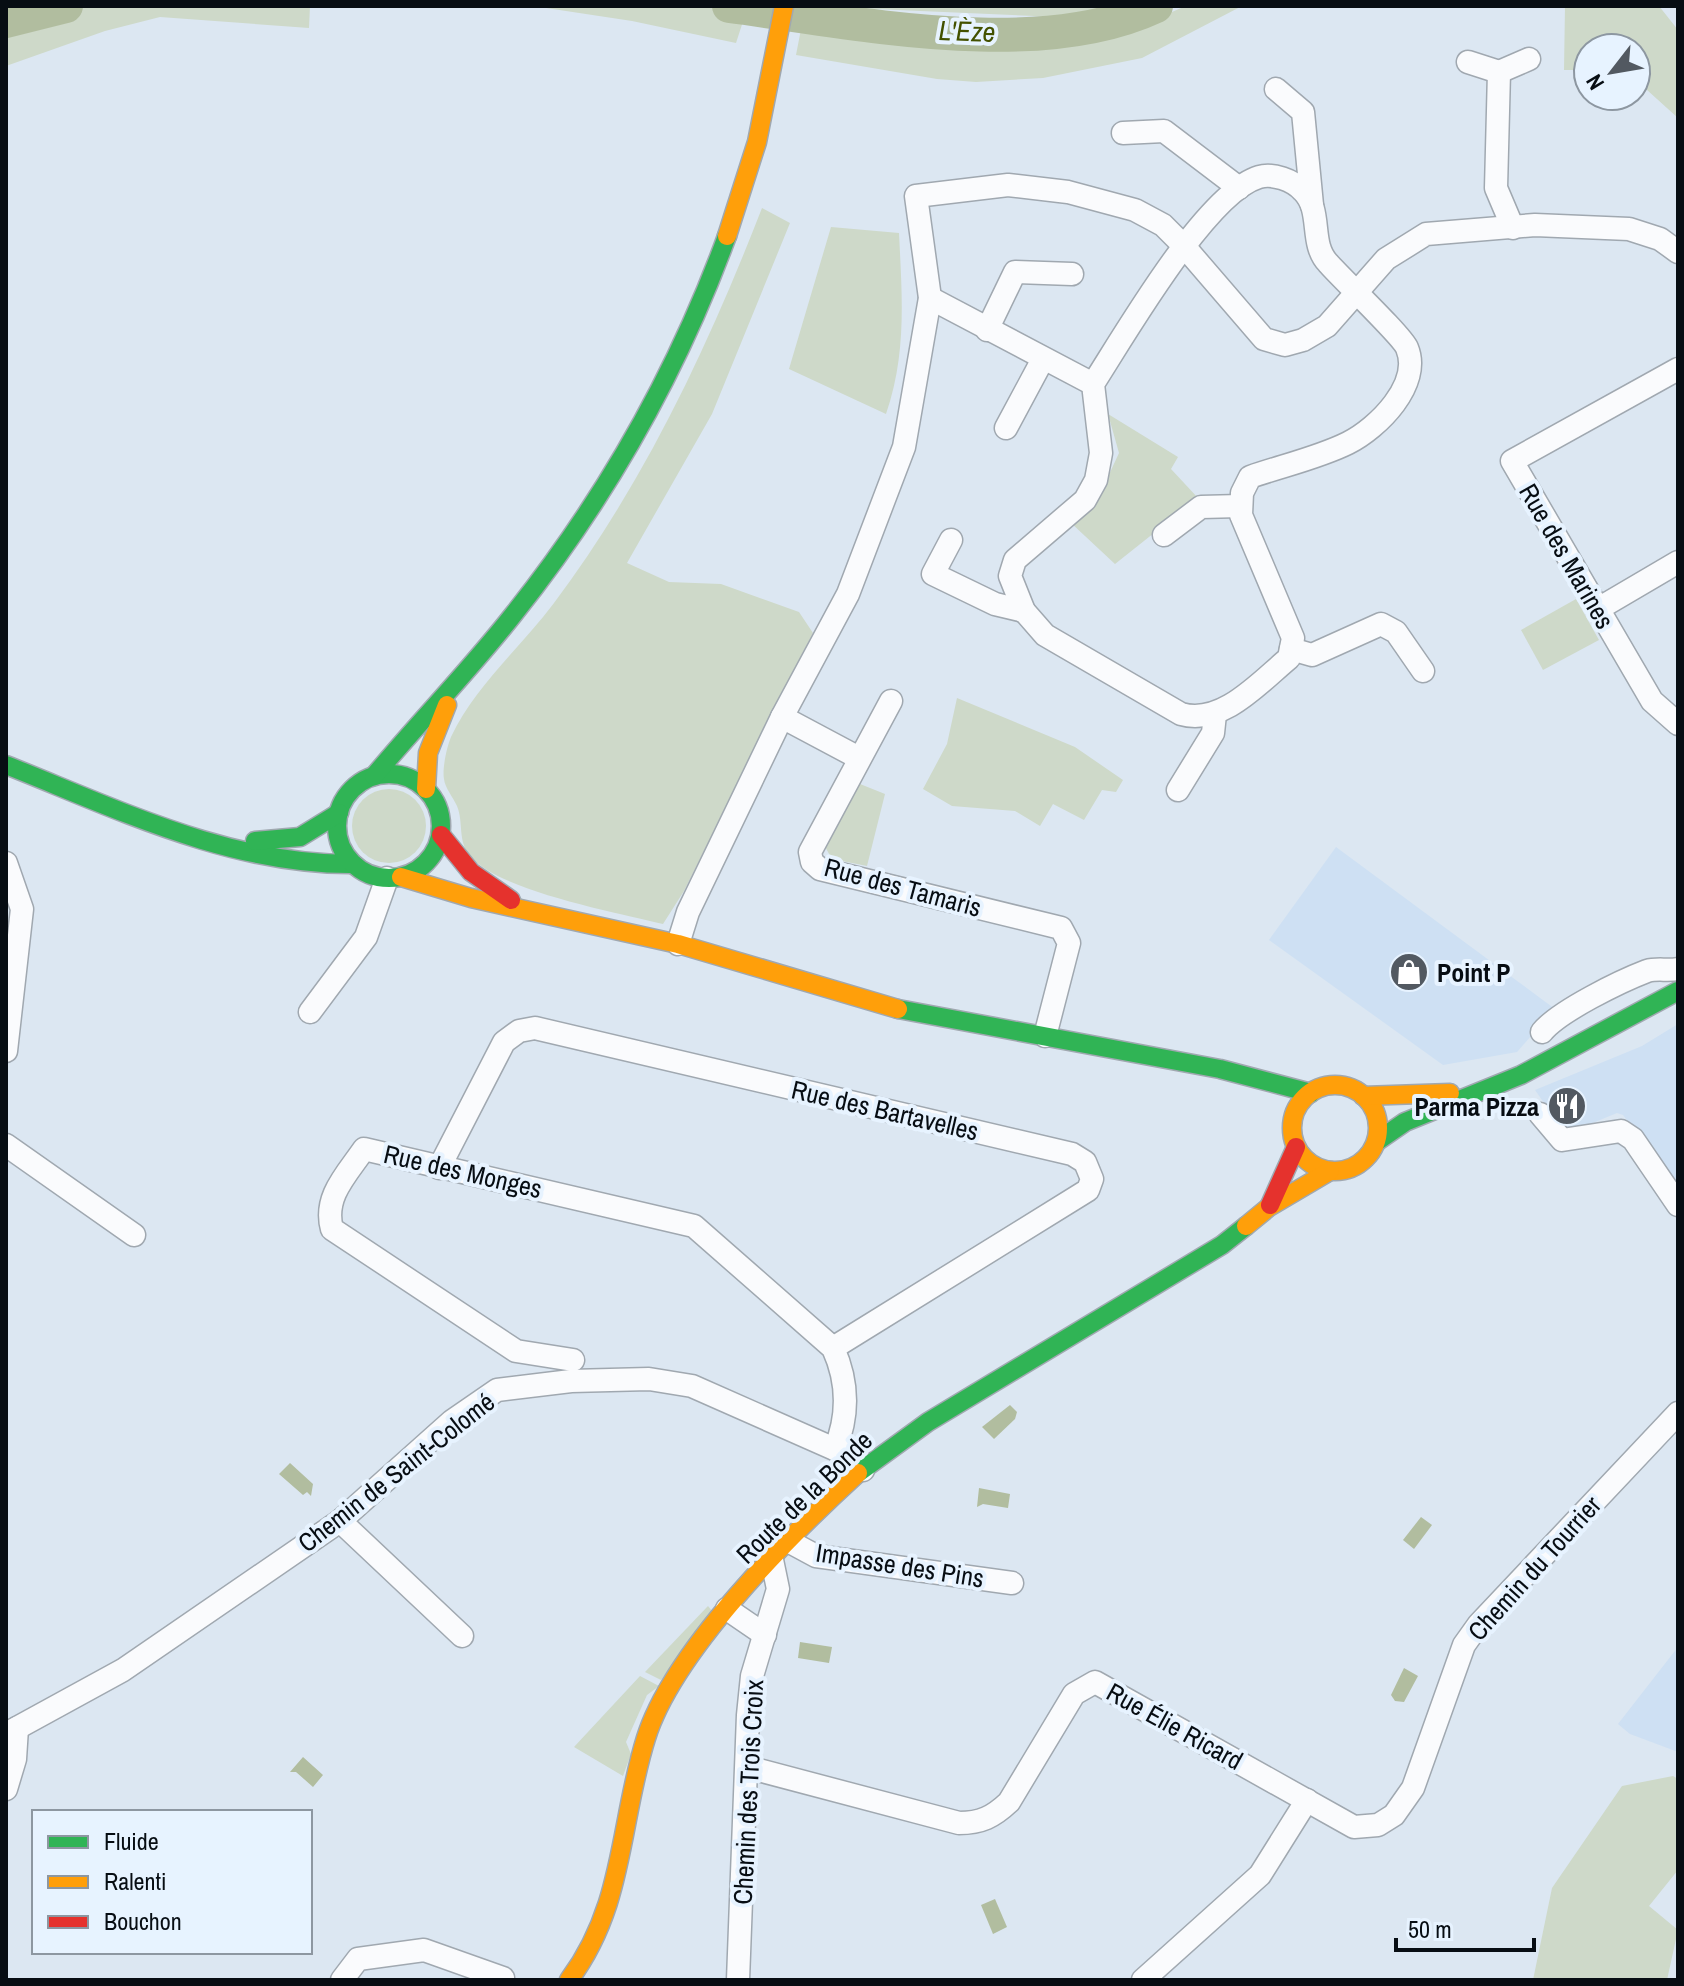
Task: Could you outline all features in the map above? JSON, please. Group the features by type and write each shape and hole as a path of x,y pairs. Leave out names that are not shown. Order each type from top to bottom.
{"main road":[{"path":"784,6 752,161 729,232 670,366 576,530 531,593 458,684 374,776 351,790 339,813 337,831 342,849 353,864 363,871 678,944 873,1002 1220,1069 1311,1093"},
{"path":"426,789 432,736 458,684"},
{"path":"6,765 209,840 253,853 336,866 353,864"},
{"path":"374,776 402,775 426,789 439,810 441,835 427,862 394,878"},
{"path":"209,840 271,842 300,837 339,813"},
{"path":"441,835 471,872 529,910"},
{"path":"1376,1142 1405,1122 1575,1048 1678,991"},
{"path":"1220,1069 1272,1104 1292,1123"},
{"path":"1332,1085 1354,1090 1363,1096 1376,1117 1376,1142 1371,1152 1353,1168 1330,1171 1316,1167 1296,1147 1292,1123 1301,1101 1311,1093 1332,1085"},
{"path":"1363,1096 1482,1090"},
{"name":"Route de la Bonde","path":"1269,1207 1296,1147"},
{"name":"Route de la Bonde","path":"569,1980 585,1964 599,1939 611,1904 631,1785 650,1725 680,1668 727,1609 772,1560 863,1470 952,1409 1222,1245 1269,1207 1330,1171"}],"street":[{"path":"1468,62 1499,72 1529,59"},
{"path":"1499,72 1496,188 1513,228"},
{"path":"1276,89 1303,112 1318,253 1407,347 1409,370 1402,397 1349,443 1250,477 1240,506 1293,638 1289,658 1215,714 1196,718 1181,714 1045,635 1024,611 1010,576 1015,560 1085,500 1096,480 1101,453 1093,384 1183,245 1239,188 1259,177 1281,177 1303,190 1312,206"},
{"path":"1123,133 1164,131 1239,188"},
{"path":"678,944 688,912 782,717 848,594 904,447 930,298 916,196 1008,185 1068,192 1135,210 1163,225 1183,245 1264,339 1285,345 1303,340 1327,326 1386,259 1426,234 1535,225 1629,229 1660,239 1678,252"},
{"path":"987,330 1015,272 1072,274"},
{"path":"930,298 1093,384"},
{"path":"1006,428 1043,359"},
{"name":"Rue des Marines","path":"1678,369 1512,461 1652,701 1678,724"},
{"path":"1164,535 1201,507 1240,506"},
{"path":"951,540 933,574 995,604 1024,611"},
{"path":"1598,609 1678,562"},
{"path":"1291,649 1312,655 1381,624 1396,632 1423,671"},
{"name":"Rue des Tamaris","path":"891,701 810,852 812,862 820,869 1061,928 1069,943 1045,1036"},
{"path":"1178,790 1213,733 1215,714"},
{"path":"782,717 859,758"},
{"path":"6,863 22,909 6,1051"},
{"path":"310,1012 366,937 394,878"},
{"path":"1542,1032 1558,1018 1639,975 1657,969 1678,969"},
{"name":"Rue des Bartavelles","path":"439,1168 504,1042 519,1031 535,1028 1057,1151 1085,1162 1092,1179 1088,1190 833,1348"},
{"path":"1540,1114 1562,1140 1621,1131 1633,1139 1678,1205"},
{"path":"6,1145 134,1235"},
{"name":"Rue des Monges","path":"573,1360 516,1351 332,1229 327,1213 335,1191 364,1149 659,1215 694,1226 833,1348"},
{"path":"833,1348 844,1371 845,1394 843,1426 835,1449"},
{"name":"Chemin de Saint-Colomé","path":"11,1731 123,1670 340,1521 452,1421 497,1390 571,1381 649,1379 692,1386 848,1455 863,1470"},
{"name":"Chemin du Tourrier","path":"1378,1825 1394,1815 1413,1788 1464,1645 1479,1624 1678,1413"},
{"path":"340,1521 462,1636"},
{"name":"Impasse des Pins","path":"790,1542 816,1556 1012,1583"},
{"name":"Chemin des Trois Croix","path":"738,1980 752,1676 778,1589 772,1560"},
{"path":"727,1609 765,1635"},
{"name":"Rue Élie Ricard","path":"747,1767 959,1823 978,1823 996,1814 1009,1802 1074,1694 1095,1682 1354,1827 1378,1825"},
{"path":"6,1789 15,1759 11,1731"},
{"path":"1143,1980 1260,1875 1307,1800"},
{"path":"342,1980 358,1959 424,1950 503,1978"}],"shaded area":[{"path":"6,6 310,6 309,28 160,17 105,31 6,66"},
{"path":"533,6 748,6 736,43 632,21"},
{"path":"806,6 1123,6 1058,17"},
{"path":"1186,6 1242,6 1142,58 1043,78 976,82 937,79 796,55 802,24 969,42 1037,45 1085,41"},
{"path":"1565,6 1659,6 1678,30 1678,118 1652,94 1652,32 1572,32 1572,70 1564,70"},
{"path":"762,208 790,223 712,414 627,563 669,582 721,584 799,612 813,633 684,891 663,924 561,899 507,880 486,869 471,857 464,845 459,812 445,782 444,764 451,737 472,701 554,603 587,557 645,462 696,362"},
{"path":"831,227 899,233 900,347 886,414 789,369"},
{"path":"1108,414 1178,457 1171,469 1198,498 1115,564 1070,522 1100,494 1119,453"},
{"path":"1576,599 1599,640 1543,670 1521,630"},
{"path":"957,698 1075,747 1123,780 1116,792 1102,790 1084,820 1053,804 1040,826 1015,811 952,806 923,789 947,744"},
{"path":"855,782 885,794 867,866 832,859 824,845"},
{"path":"382,789 396,789 410,795 420,805 426,826 424,840 410,857 396,863 382,863 368,857 358,847 352,833 352,819 358,805 368,795"},
{"name":"Point P","path":"1336,847 1555,1009 1517,1052 1443,1065 1269,940"},
{"path":"1678,1024 1678,1187 1623,1115 1617,1113 1566,1134 1535,1090 1642,1046"},
{"path":"1010,1405 1017,1412 1015,1419 994,1439 982,1427"},
{"path":"290,1463 313,1484 311,1496 307,1492 303,1495 279,1474"},
{"path":"979,1488 1010,1494 1008,1508 983,1504 977,1507"},
{"path":"1421,1517 1432,1525 1414,1549 1403,1540"},
{"path":"708,1606 712,1611 661,1680 645,1672"},
{"path":"800,1642 832,1647 829,1663 798,1658"},
{"path":"1678,1647 1678,1752 1630,1734 1618,1724"},
{"path":"1404,1668 1418,1676 1404,1702 1395,1701 1391,1695"},
{"path":"640,1676 659,1686 647,1695 626,1742 631,1754 623,1776 574,1747"},
{"path":"303,1757 323,1775 313,1787 296,1772 290,1772"},
{"path":"1673,1776 1678,1779 1678,1870 1649,1906 1678,1930 1667,1980 1533,1980 1552,1888 1622,1786"},
{"path":"995,1899 1007,1927 993,1934 981,1905"}],"waterway":[{"name":"L'Èze","path":"6,21 66,6"},
{"name":"L'Èze","path":"729,6 888,28 1002,35 1057,32 1109,23 1156,6"}],"traffic: fast":[{"path":"374,776 496,636 578,527 608,481 661,386 727,236"},
{"path":"6,765 132,816 219,845 308,862 353,864"},
{"path":"389,774 409,778 426,789 437,806 441,826 437,846 426,863 409,874 389,878 369,874 352,863 341,846 337,826 341,806 352,789 369,778 389,774"},
{"path":"255,841 300,837 339,813"},
{"path":"1376,1142 1405,1122 1521,1075 1678,991"},
{"path":"898,1009 1220,1069 1311,1093"},
{"path":"858,1473 928,1422 1222,1245 1246,1226"}],"traffic: slow":[{"path":"727,236 757,142 784,6"},
{"path":"426,789 428,753 447,705"},
{"path":"401,877 471,898 678,944 898,1009"},
{"path":"1335,1085 1359,1092 1371,1104 1378,1128 1371,1152 1359,1164 1335,1171 1311,1164 1299,1152 1292,1128 1299,1104 1311,1092 1335,1085"},
{"path":"1363,1096 1450,1093"},
{"path":"1246,1226 1269,1207 1330,1171"},
{"path":"569,1980 587,1952 611,1893 637,1770 660,1704 707,1632 737,1596 800,1528 858,1473"}],"traffic: jam":[{"path":"441,835 471,872 511,900"},
{"path":"1270,1205 1296,1147"}],"place":[{"name":"Point P","path":"1409,972"},
{"name":"Parma Pizza","path":"1567,1106"}]}
